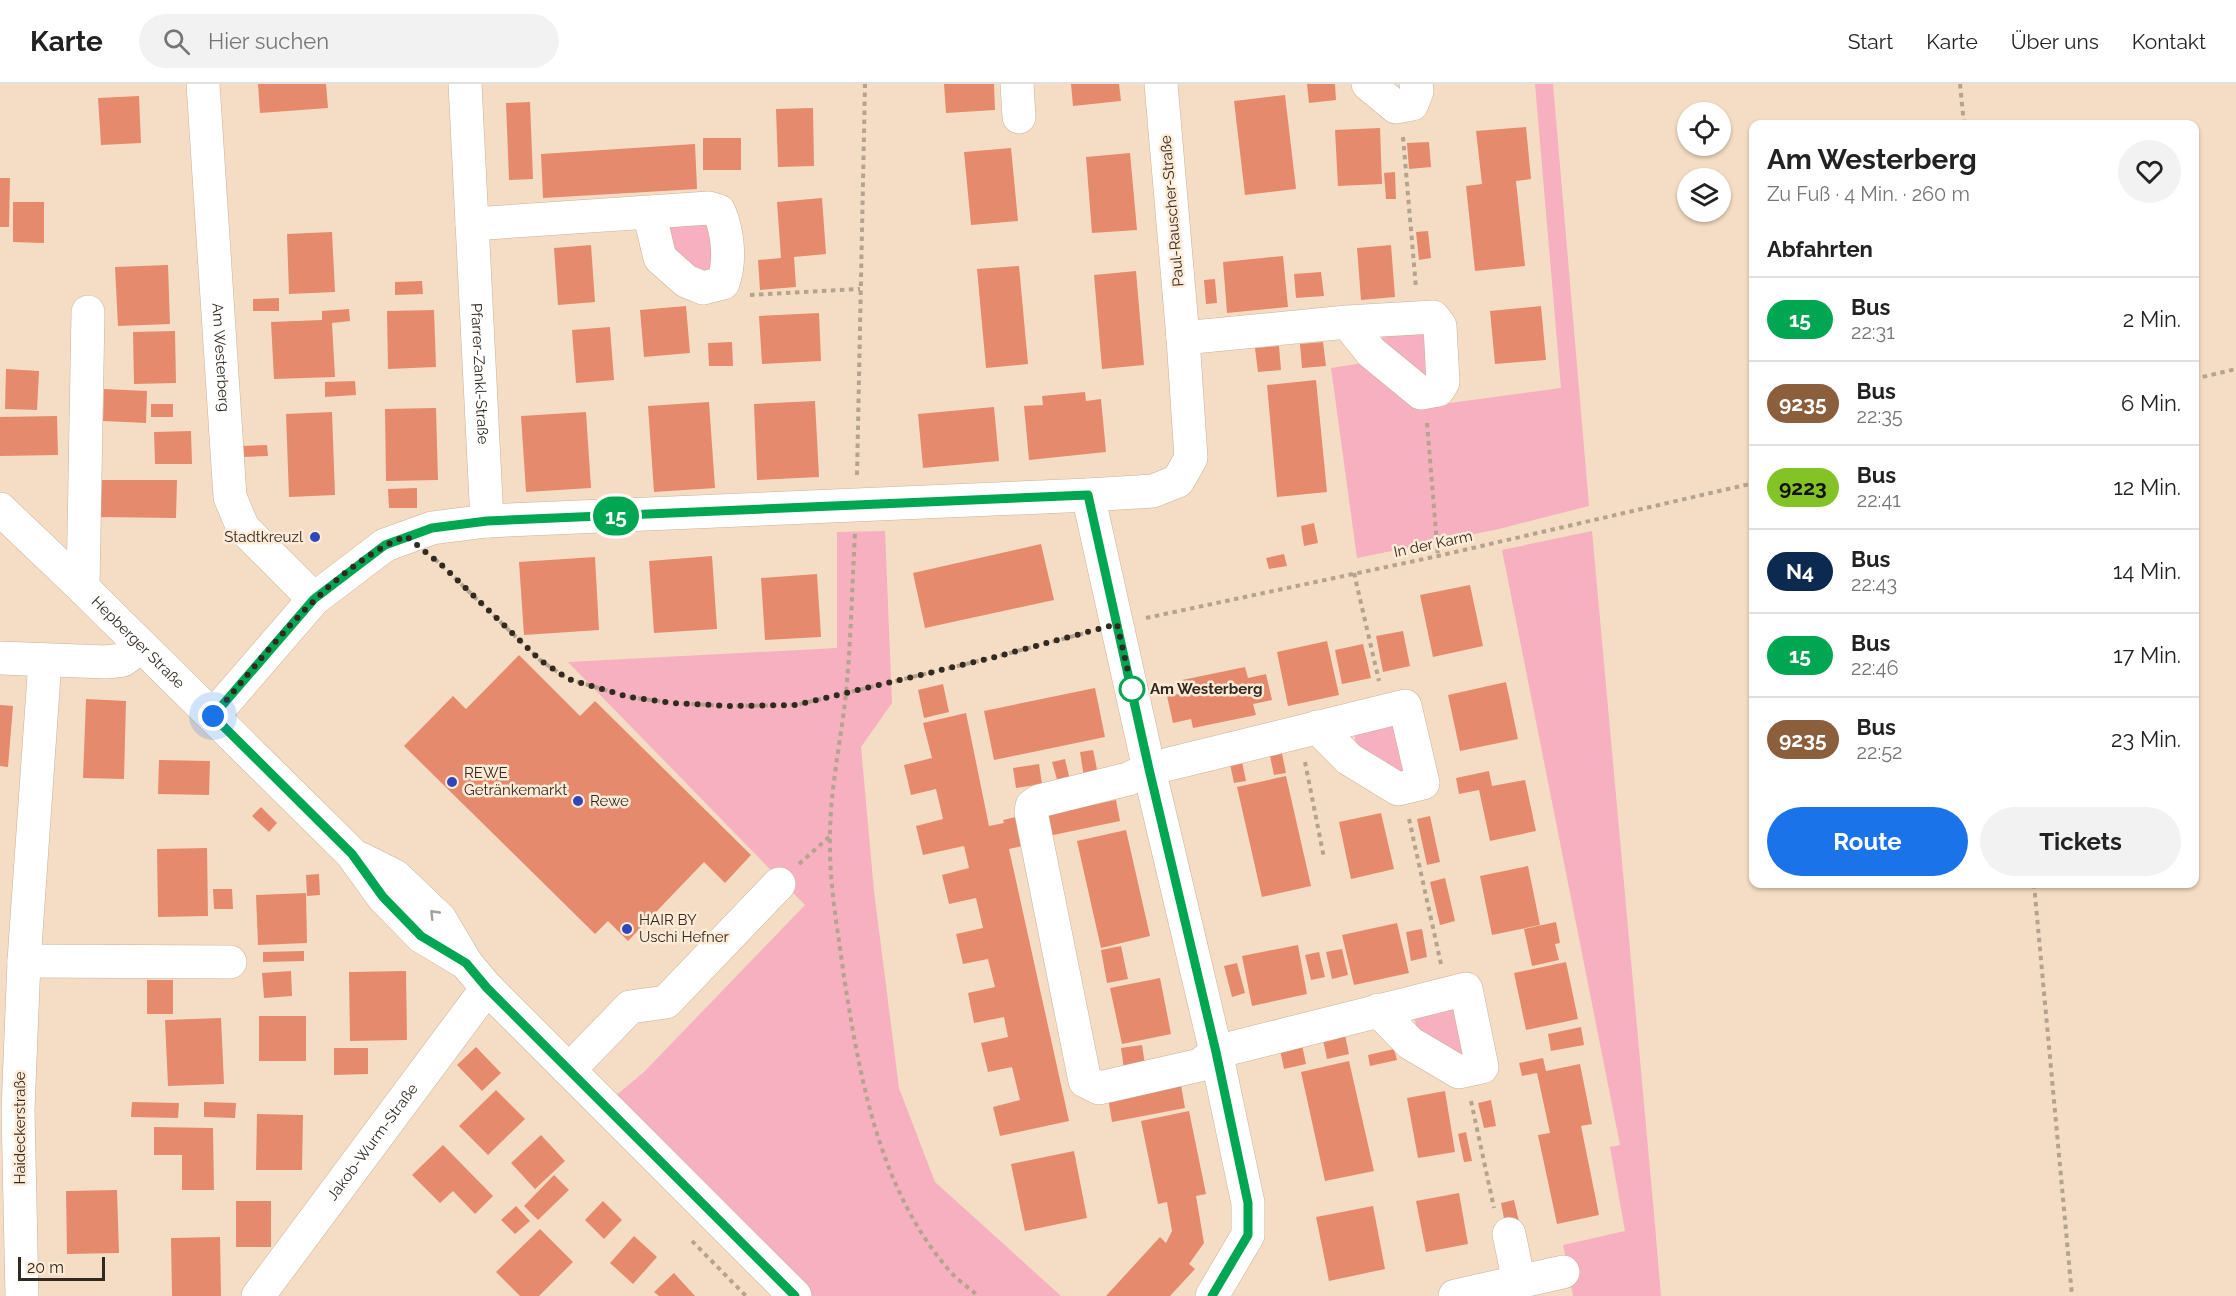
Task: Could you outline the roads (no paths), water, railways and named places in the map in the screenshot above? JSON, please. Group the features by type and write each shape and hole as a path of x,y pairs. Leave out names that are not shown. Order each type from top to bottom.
{"street":[{"name":"Am Westerberg","path":"203,84 230,497 243,528 314,599"},
{"name":"Pfarrer-Zankl-Straße","path":"465,84 487,521"},
{"path":"1017,84 1019,117"},
{"name":"Paul-Rauscher-Straße","path":"1088,495 1153,491 1178,481 1191,458 1161,84"},
{"path":"1368,84 1406,96"},
{"path":"472,224 649,212 709,208 719,211 725,225 728,269 723,283 703,288 686,281 660,258 649,212"},
{"path":"83,588 88,312"},
{"path":"1183,338 1347,322 1418,316 1433,317 1440,326 1443,382 1438,390 1421,393 1371,352 1347,322"},
{"path":"213,716 314,599 385,545 432,528 487,521 1088,495 1149,769 1216,1052 1248,1203 1248,1235 1216,1295"},
{"name":"Hepberger Straße","path":"0,509 352,854 383,897 421,936 466,963 487,988 795,1296"},
{"path":"0,657 45,661 106,662 123,660 141,646"},
{"name":"Haideckerstraße","path":"21,1296 18,1110 24,961 45,661"},
{"path":"1308,729 1348,759 1398,789 1422,783 1405,706 1308,729 1149,769 1128,779 1039,801 1032,806 1031,812 1085,1081 1099,1088 1200,1065 1216,1052 1378,1010 1466,989 1482,1067 1459,1072 1410,1042 1378,1010"},
{"path":"569,1070 630,1007 666,1002 779,884"},
{"path":"24,961 230,962"},
{"name":"Jakob-Wurm-Straße","path":"258,1296 487,988"},
{"path":"1509,1234 1519,1282"},
{"path":"1455,1296 1563,1272"}],"place":[{"name":"Stadtkreuzl","path":"315,537"},
{"name":"Am Westerberg","path":"1132,689"},
{"name":"REWE Getränkemarkt","path":"452,782"},
{"name":"Rewe","path":"578,801"},
{"name":"HAIR BY Uschi Hefner","path":"627,929"}]}
